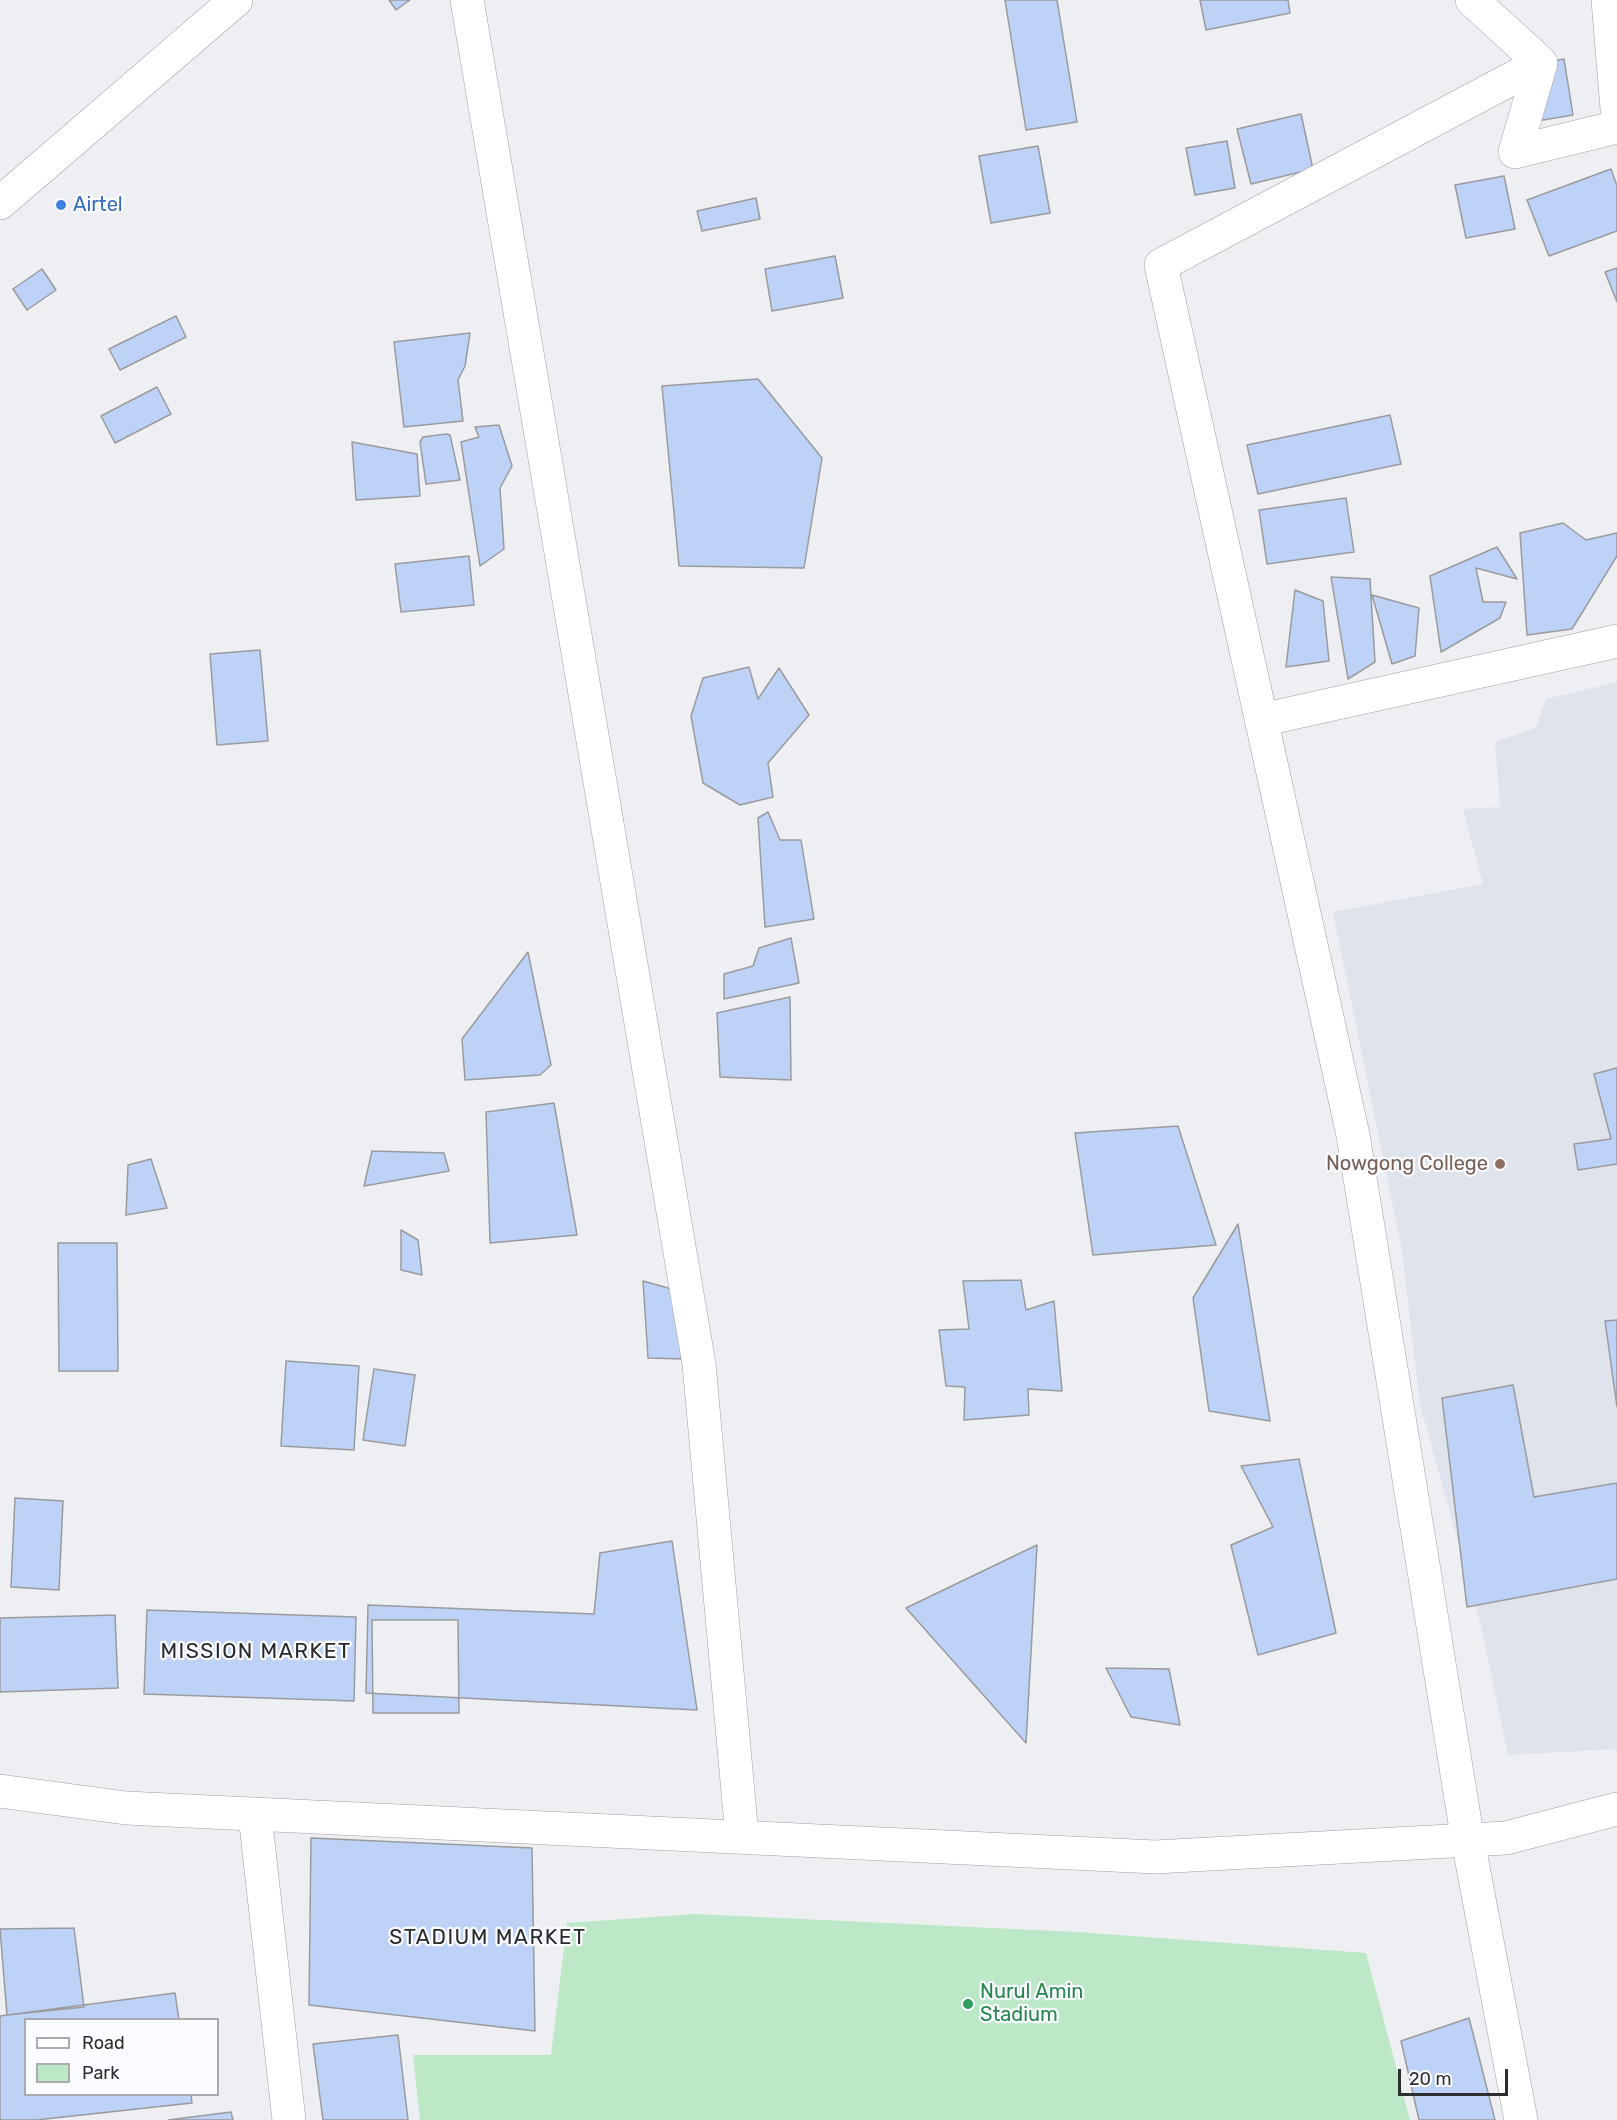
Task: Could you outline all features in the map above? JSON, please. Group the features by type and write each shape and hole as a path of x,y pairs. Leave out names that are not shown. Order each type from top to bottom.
{"street":[{"path":"0,203 237,0"},
{"path":"467,0 699,1364 742,1836"},
{"path":"1472,0 1541,63"},
{"path":"1608,0 1617,109"},
{"path":"1541,63 1515,152 1617,127"},
{"path":"1521,2120 1468,1841 1353,1134 1161,265 1541,63"},
{"path":"1261,720 1617,641"},
{"path":"0,1791 126,1808 1155,1857 1506,1838 1617,1809"},
{"path":"255,1815 289,2120"}],"shaded area":[{"name":"Nowgong College","path":"1617,682 1617,1749 1508,1755 1481,1625 1420,1404 1402,1251 1333,912 1483,884 1463,809 1500,807 1495,742 1536,728 1546,699"}],"green space":[{"name":"Nurul Amin Stadium","path":"696,1914 1077,1932 1366,1953 1410,2120 420,2120 413,2055 551,2055 567,1923"}],"building":[{"path":"389,0 410,0 396,10"},
{"path":"1005,0 1057,0 1077,122 1026,130"},
{"path":"1200,0 1288,0 1290,13 1206,30"},
{"path":"1564,59 1573,115 1519,124 1509,69"},
{"path":"1301,114 1313,169 1251,184 1237,129"},
{"path":"1227,141 1235,188 1195,195 1186,148"},
{"path":"1038,146 1050,213 991,223 979,156"},
{"path":"1611,169 1617,186 1617,231 1549,256 1527,200"},
{"path":"1504,176 1515,229 1466,238 1455,185"},
{"path":"756,198 760,219 702,231 697,211"},
{"path":"835,256 843,298 772,311 765,269"},
{"path":"1617,268 1617,302 1605,272"},
{"path":"42,269 56,290 27,310 13,289"},
{"path":"176,316 186,337 120,370 109,349"},
{"path":"470,333 465,366 458,380 463,421 404,427 394,342"},
{"path":"758,379 822,458 804,568 679,566 662,386"},
{"path":"157,387 171,414 115,443 101,416"},
{"path":"1390,415 1401,464 1258,494 1247,445"},
{"path":"499,425 512,466 500,488 504,549 480,566 461,442 479,437 475,427"},
{"path":"450,435 460,480 426,484 420,442 423,437"},
{"path":"352,442 417,454 420,496 356,500"},
{"path":"1346,498 1354,552 1267,564 1259,510"},
{"path":"1563,523 1586,540 1617,533 1617,556 1572,629 1527,635 1520,533"},
{"path":"1497,547 1517,579 1476,568 1483,602 1506,602 1500,618 1441,652 1430,576"},
{"path":"469,556 474,605 401,612 395,564"},
{"path":"1331,577 1370,579 1375,662 1348,679"},
{"path":"1295,590 1323,601 1329,661 1286,667"},
{"path":"1372,595 1419,608 1415,656 1392,664"},
{"path":"260,650 268,741 217,745 210,654"},
{"path":"749,667 758,699 779,668 809,715 768,763 773,797 740,805 703,783 691,716 703,678"},
{"path":"768,812 780,840 801,840 814,919 765,927 758,818"},
{"path":"791,938 799,983 724,999 724,974 753,966 759,948"},
{"path":"528,952 551,1065 540,1075 465,1080 462,1039"},
{"path":"790,997 791,1080 720,1077 717,1013"},
{"path":"1617,1068 1617,1164 1578,1170 1574,1144 1611,1139 1594,1074"},
{"path":"554,1103 577,1235 490,1243 486,1112"},
{"path":"1178,1126 1216,1245 1093,1255 1075,1133"},
{"path":"372,1151 444,1153 449,1171 364,1186"},
{"path":"151,1159 167,1208 126,1215 128,1165"},
{"path":"1238,1224 1270,1421 1209,1411 1193,1298"},
{"path":"401,1230 418,1240 422,1275 401,1270"},
{"path":"58,1243 117,1243 118,1371 59,1371"},
{"path":"1021,1280 1026,1310 1054,1301 1062,1391 1028,1389 1029,1415 964,1420 965,1387 946,1386 939,1330 969,1329 963,1281"},
{"path":"643,1281 686,1293 684,1359 648,1358"},
{"path":"1617,1320 1617,1407 1605,1321"},
{"path":"286,1361 359,1366 354,1450 281,1446"},
{"path":"374,1369 415,1375 405,1446 363,1440"},
{"path":"1513,1385 1534,1497 1617,1483 1617,1579 1467,1607 1442,1398"},
{"path":"1299,1459 1336,1633 1258,1655 1231,1545 1273,1527 1241,1466"},
{"path":"15,1498 63,1501 59,1590 11,1587"},
{"path":"672,1541 697,1710 366,1693 368,1605 594,1614 600,1553"},
{"path":"1037,1545 1026,1743 906,1608"},
{"path":"147,1610 356,1617 354,1701 144,1694"},
{"path":"115,1615 118,1688 0,1692 0,1618"},
{"path":"372,1620 458,1620 459,1713 373,1713"},
{"path":"1106,1668 1169,1669 1180,1725 1131,1717"},
{"path":"311,1838 532,1848 535,2031 309,2005"},
{"path":"74,1928 84,2007 7,2015 0,1929"},
{"path":"175,1993 179,2018 24,2018 24,2096 191,2096 192,2103 36,2120 0,2120 0,2016"},
{"path":"1469,2018 1495,2120 1419,2120 1401,2041"},
{"path":"398,2035 408,2120 323,2120 313,2044"},
{"path":"231,2112 233,2120 168,2120"}],"place":[{"name":"Airtel","path":"61,205"},
{"name":"Nowgong College","path":"1500,1164"},
{"name":"Nurul Amin Stadium","path":"968,2004"}],"district":[{"name":"MISSION MARKET","path":"256,1652"},
{"name":"STADIUM MARKET","path":"488,1938"}]}
